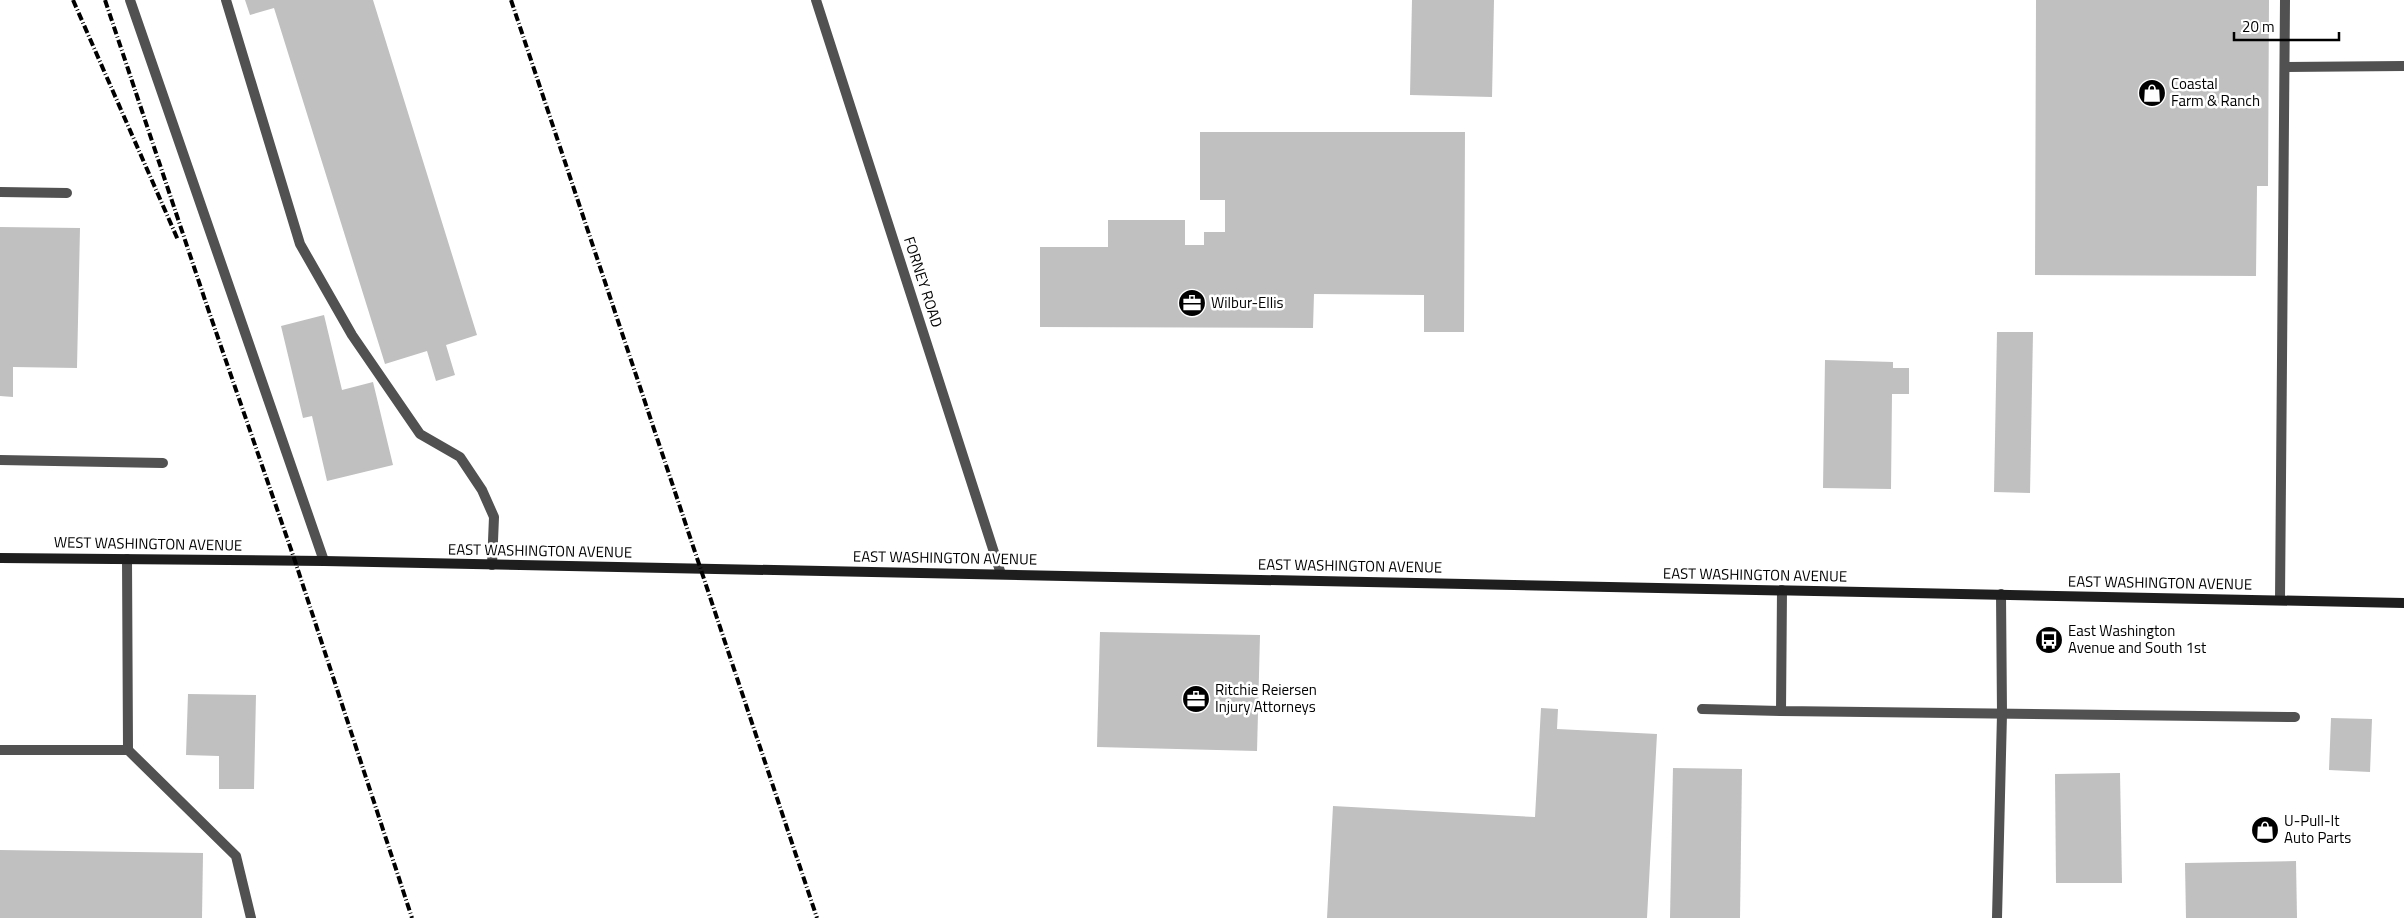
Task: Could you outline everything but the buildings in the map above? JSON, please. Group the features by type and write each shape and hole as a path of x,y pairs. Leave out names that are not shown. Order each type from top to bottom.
{"main road":[{"name":"WEST WASHINGTON AVENUE","path":"0,558 295,561"},
{"name":"EAST WASHINGTON AVENUE","path":"295,561 2404,603"}],"street":[{"path":"130,0 324,561"},
{"path":"226,0 300,244 352,335 420,434 460,457 482,490 494,517 492,565"},
{"name":"FORNEY ROAD","path":"816,0 1001,574"},
{"path":"2280,600 2285,0"},
{"path":"2285,67 2404,66"},
{"path":"0,192 67,193"},
{"path":"0,460 163,463"},
{"path":"127,559 128,750"},
{"path":"1781,711 1782,590"},
{"path":"1997,918 2002,714 2001,594"},
{"path":"1702,709 2295,717"},
{"path":"0,750 128,750 236,856 251,918"}],"railway":[{"path":"73,0 178,240"},
{"path":"105,0 206,303 295,561 412,918"},
{"path":"511,0 817,918"}],"place":[{"name":"Coastal Farm & Ranch","path":"2152,93"},
{"name":"Wilbur-Ellis","path":"1192,303"},
{"name":"East Washington Avenue and South 1st","path":"2049,640"},
{"name":"Ritchie Reiersen Injury Attorneys","path":"1196,699"},
{"name":"U-Pull-It Auto Parts","path":"2265,830"}]}
